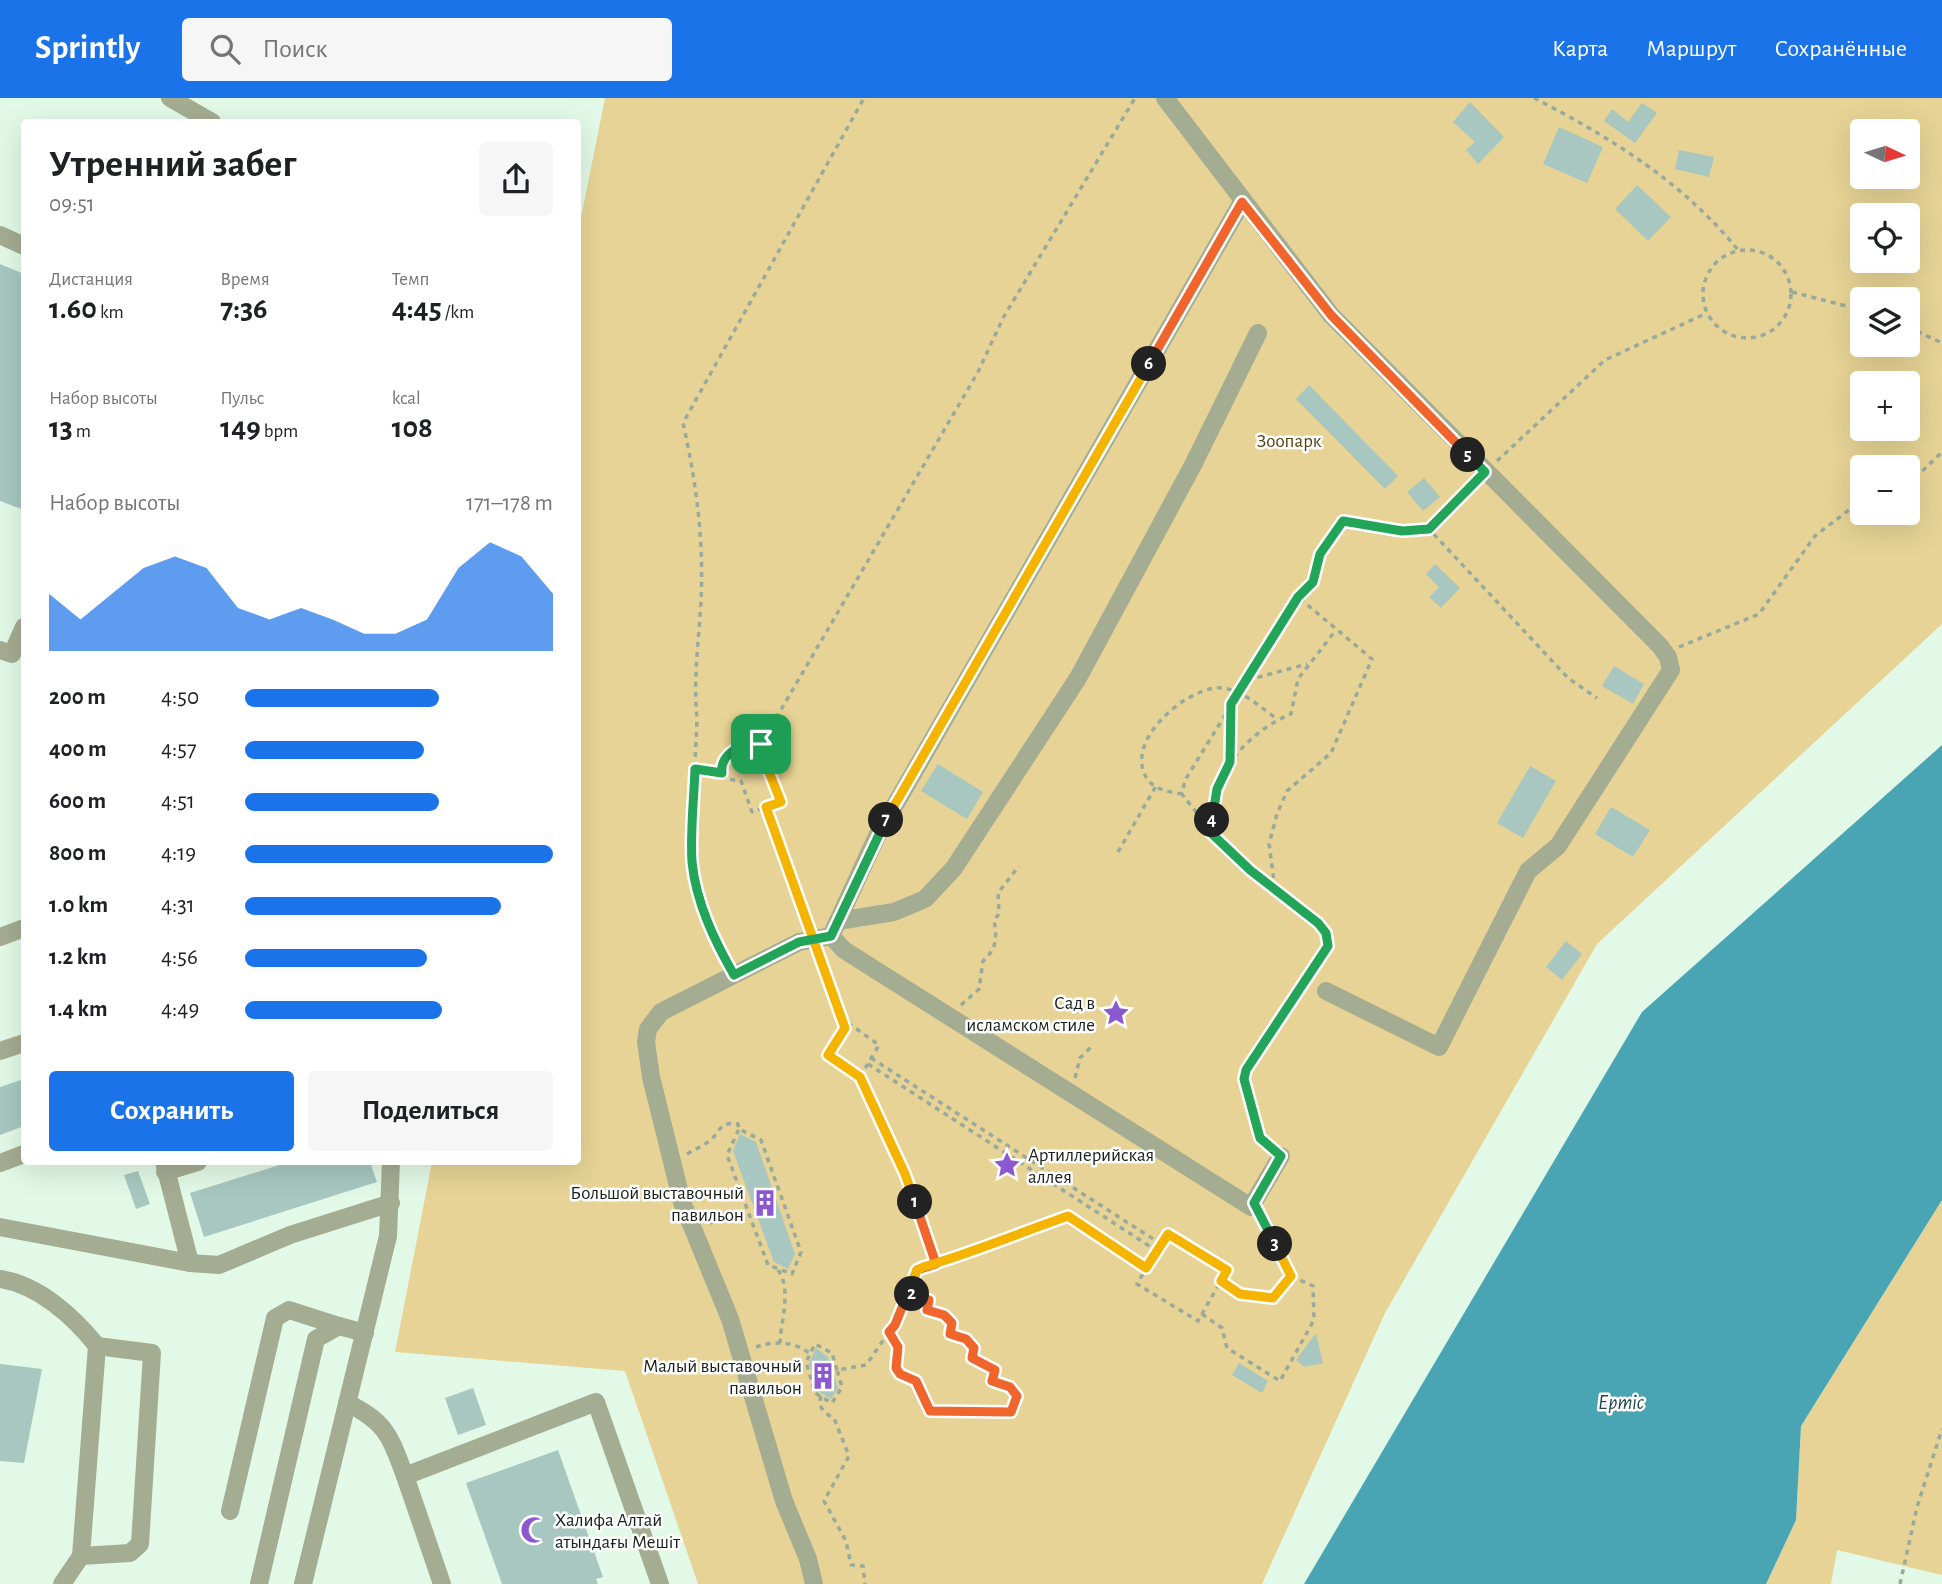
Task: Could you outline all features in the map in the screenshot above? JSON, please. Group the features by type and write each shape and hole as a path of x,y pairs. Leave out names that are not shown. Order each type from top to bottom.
{"street":[{"path":"170,98 207,119"},
{"path":"1165,98 1331,315 1664,651 1671,670 1558,846 1528,871 1439,1047 1326,991"},
{"path":"828,931 876,838 1242,202"},
{"path":"0,235 21,245"},
{"path":"814,1584 808,1559 784,1501 730,1319 691,1229 651,1077 646,1042 648,1029 661,1012 799,942 894,912 925,899 954,868 1078,678 1193,465 1258,333"},
{"path":"0,650 12,654 21,634"},
{"path":"0,937 21,929"},
{"path":"828,931 844,950 1251,1208 1281,1156"},
{"path":"0,1051 21,1044"},
{"path":"0,1163 21,1155"},
{"path":"303,1584 388,1236 391,1165"},
{"path":"164,1167 190,1263"},
{"path":"0,1227 190,1263 219,1265 290,1235 391,1203"},
{"path":"0,1279 16,1282 75,1318 97,1346 81,1556 62,1584"},
{"path":"230,1511 275,1318 281,1312 289,1310 365,1333"},
{"path":"259,1584 316,1339 339,1325"},
{"path":"81,1556 130,1553 140,1544 152,1353 97,1346"},
{"path":"405,1476 596,1402 660,1584"},
{"path":"347,1403 363,1410 387,1429 442,1584"}],"path":[{"path":"734,975 709,924 692,862 694,696 701,597 698,500 683,423 864,98"},
{"path":"761,744 978,372 1003,318 1135,98"},
{"path":"1534,98 1595,130 1681,190 1738,250"},
{"path":"1738,250 1754,250 1768,254 1780,264 1788,277 1792,292 1790,307 1783,321 1772,331 1743,339 1716,326 1707,313 1703,300 1707,274 1726,255 1738,250"},
{"path":"1792,292 1850,307"},
{"path":"1182,794 1185,780 1231,704 1298,597 1313,582 1320,554 1343,521 1402,531 1429,529 1485,472 1605,360 1707,313"},
{"path":"1920,333 1942,344"},
{"path":"1920,473 1942,452"},
{"path":"1664,651 1759,614 1815,536 1850,509"},
{"path":"1429,529 1568,678 1597,698"},
{"path":"1275,890 1269,844 1287,790 1331,753 1372,659 1298,597"},
{"path":"1210,832 1217,789 1230,762 1253,737 1277,719 1291,714 1298,679 1336,629"},
{"path":"1246,680 1307,664"},
{"path":"1277,719 1238,693 1215,688 1194,696 1157,722 1147,738 1142,763 1148,780 1156,786 1182,794 1210,832 1275,890 1318,923 1326,933 1328,946 1246,1070 1244,1079 1260,1138 1281,1156"},
{"path":"1230,762 1231,704"},
{"path":"695,769 722,773 729,780 741,782 752,812 781,802 769,772 775,760 770,747 761,744 738,747 726,758 721,768 722,773"},
{"path":"1118,852 1156,786"},
{"path":"766,807 828,931 845,1028"},
{"path":"950,1017 979,989 982,961 994,951 994,920 999,914 998,893 1018,866"},
{"path":"860,1077 879,1045 848,1023 828,1055 860,1077 905,1174 936,1264"},
{"path":"1071,1093 1080,1058 1091,1047"},
{"path":"871,1058 1161,1244"},
{"path":"868,1064 1157,1251"},
{"path":"672,1160 699,1150 724,1124 738,1124 739,1129 761,1140 801,1252 792,1274 768,1265 747,1210 727,1155 739,1129"},
{"path":"1202,1314 1222,1328 1227,1349 1280,1381 1314,1320 1313,1286 1291,1276 1254,1203"},
{"path":"691,1229 747,1210"},
{"path":"837,1370 866,1364 895,1325 917,1270 962,1258 1012,1235 1068,1216 1146,1268"},
{"path":"1168,1234 1227,1270 1198,1321 1137,1284 1161,1244 1168,1234"},
{"path":"776,1269 783,1278 786,1293 780,1343"},
{"path":"1221,1281 1240,1294 1273,1298 1291,1276"},
{"path":"889,1332 898,1347 896,1368 900,1374 916,1381 930,1411 1011,1412 1017,1396 1010,1387 992,1381 995,1370 972,1358 974,1348 966,1339 950,1334 952,1323 944,1315 927,1310 929,1300 908,1292"},
{"path":"741,1353 762,1345 780,1343 796,1345 809,1353"},
{"path":"815,1343 832,1353 842,1387 832,1403 815,1394 806,1362 809,1353 815,1343"},
{"path":"821,1396 821,1407 826,1415 834,1418 849,1456 824,1501 846,1541 851,1565 863,1566 864,1584"},
{"path":"1900,1584 1917,1507 1942,1429"}],"green space":[{"name":"Зоопарк","path":"605,98 1942,98 1942,624 1597,944 1385,1313 1262,1584 698,1584 625,1371 395,1352 431,1165 581,1165 581,218"},
{"path":"1942,1200 1942,1575 1837,1550 1831,1584 1766,1584 1796,1520 1801,1426"}],"water":[{"name":"Ертіс","path":"1942,745 1942,1200 1801,1426 1796,1520 1766,1584 1304,1584 1642,1012"}],"building":[{"path":"1470,102 1504,137 1478,164 1466,150 1475,142 1453,122"},
{"path":"1642,103 1657,113 1635,143 1604,121 1612,109 1628,122"},
{"path":"1559,127 1603,147 1587,183 1543,164"},
{"path":"1679,150 1714,157 1709,177 1675,169"},
{"path":"1637,185 1671,217 1648,241 1615,209"},
{"path":"0,264 21,273 21,509 0,501"},
{"path":"1309,385 1398,476 1385,489 1296,399"},
{"path":"1424,478 1440,497 1423,511 1407,492"},
{"path":"1435,564 1460,588 1441,608 1429,597 1439,587 1426,574"},
{"path":"1614,666 1644,684 1633,704 1602,686"},
{"path":"938,764 983,792 967,819 921,791"},
{"path":"1530,766 1556,781 1523,838 1497,823"},
{"path":"1611,807 1650,830 1633,857 1595,834"},
{"path":"1566,941 1582,954 1562,980 1546,967"},
{"path":"21,1080 21,1127 0,1135 0,1087"},
{"name":"Большой выставочный павильон","path":"740,1134 756,1142 795,1254 788,1269 774,1262 733,1151"},
{"path":"279,1165 371,1165 377,1182 204,1237 190,1193"},
{"path":"138,1171 150,1204 136,1209 124,1175"},
{"path":"1316,1333 1323,1363 1304,1367 1296,1360"},
{"name":"Малый выставочный павильон","path":"816,1348 828,1357 838,1388 831,1399 818,1391 809,1364"},
{"path":"1239,1363 1268,1381 1262,1393 1232,1375"},
{"path":"0,1364 42,1369 24,1463 0,1461"},
{"path":"473,1388 486,1425 458,1435 445,1398"},
{"name":"Халифа Алтай атындағы Мешіт","path":"558,1450 603,1577 596,1579 598,1584 502,1584 466,1483"}],"place":[{"name":"Сад в исламском стиле","path":"1116,1013"},
{"name":"Артиллерийская аллея","path":"1007,1165"},
{"name":"Большой выставочный павильон","path":"765,1203"},
{"name":"Малый выставочный павильон","path":"823,1376"},
{"name":"Халифа Алтай атындағы Мешіт","path":"534,1530"}],"route":[{"path":"761,744 738,747 726,758 721,768 722,773 695,769 692,862 702,904 716,944 734,975 799,942 815,937 831,936 876,838 1242,202 1331,315 1485,472 1429,529 1402,531 1343,521 1320,554 1313,582 1298,597 1231,704 1230,762 1217,789 1210,832 1250,870 1318,923 1326,933 1328,946 1246,1070 1244,1079 1260,1138 1281,1156 1254,1203 1291,1276 1273,1298 1240,1294 1221,1281 1227,1270 1168,1234 1146,1268 1068,1216 1012,1235 962,1258 917,1270 908,1292 929,1300 927,1310 944,1315 952,1323 950,1334 966,1339 974,1348 972,1358 995,1370 992,1381 1010,1387 1017,1396 1011,1412 930,1411 920,1396 916,1381 900,1374 896,1368 898,1347 889,1332 895,1325 917,1270 923,1267 936,1264 905,1174 860,1077 828,1055 845,1028 815,937 766,807 781,802 769,772 775,760 770,747 761,744"}]}
